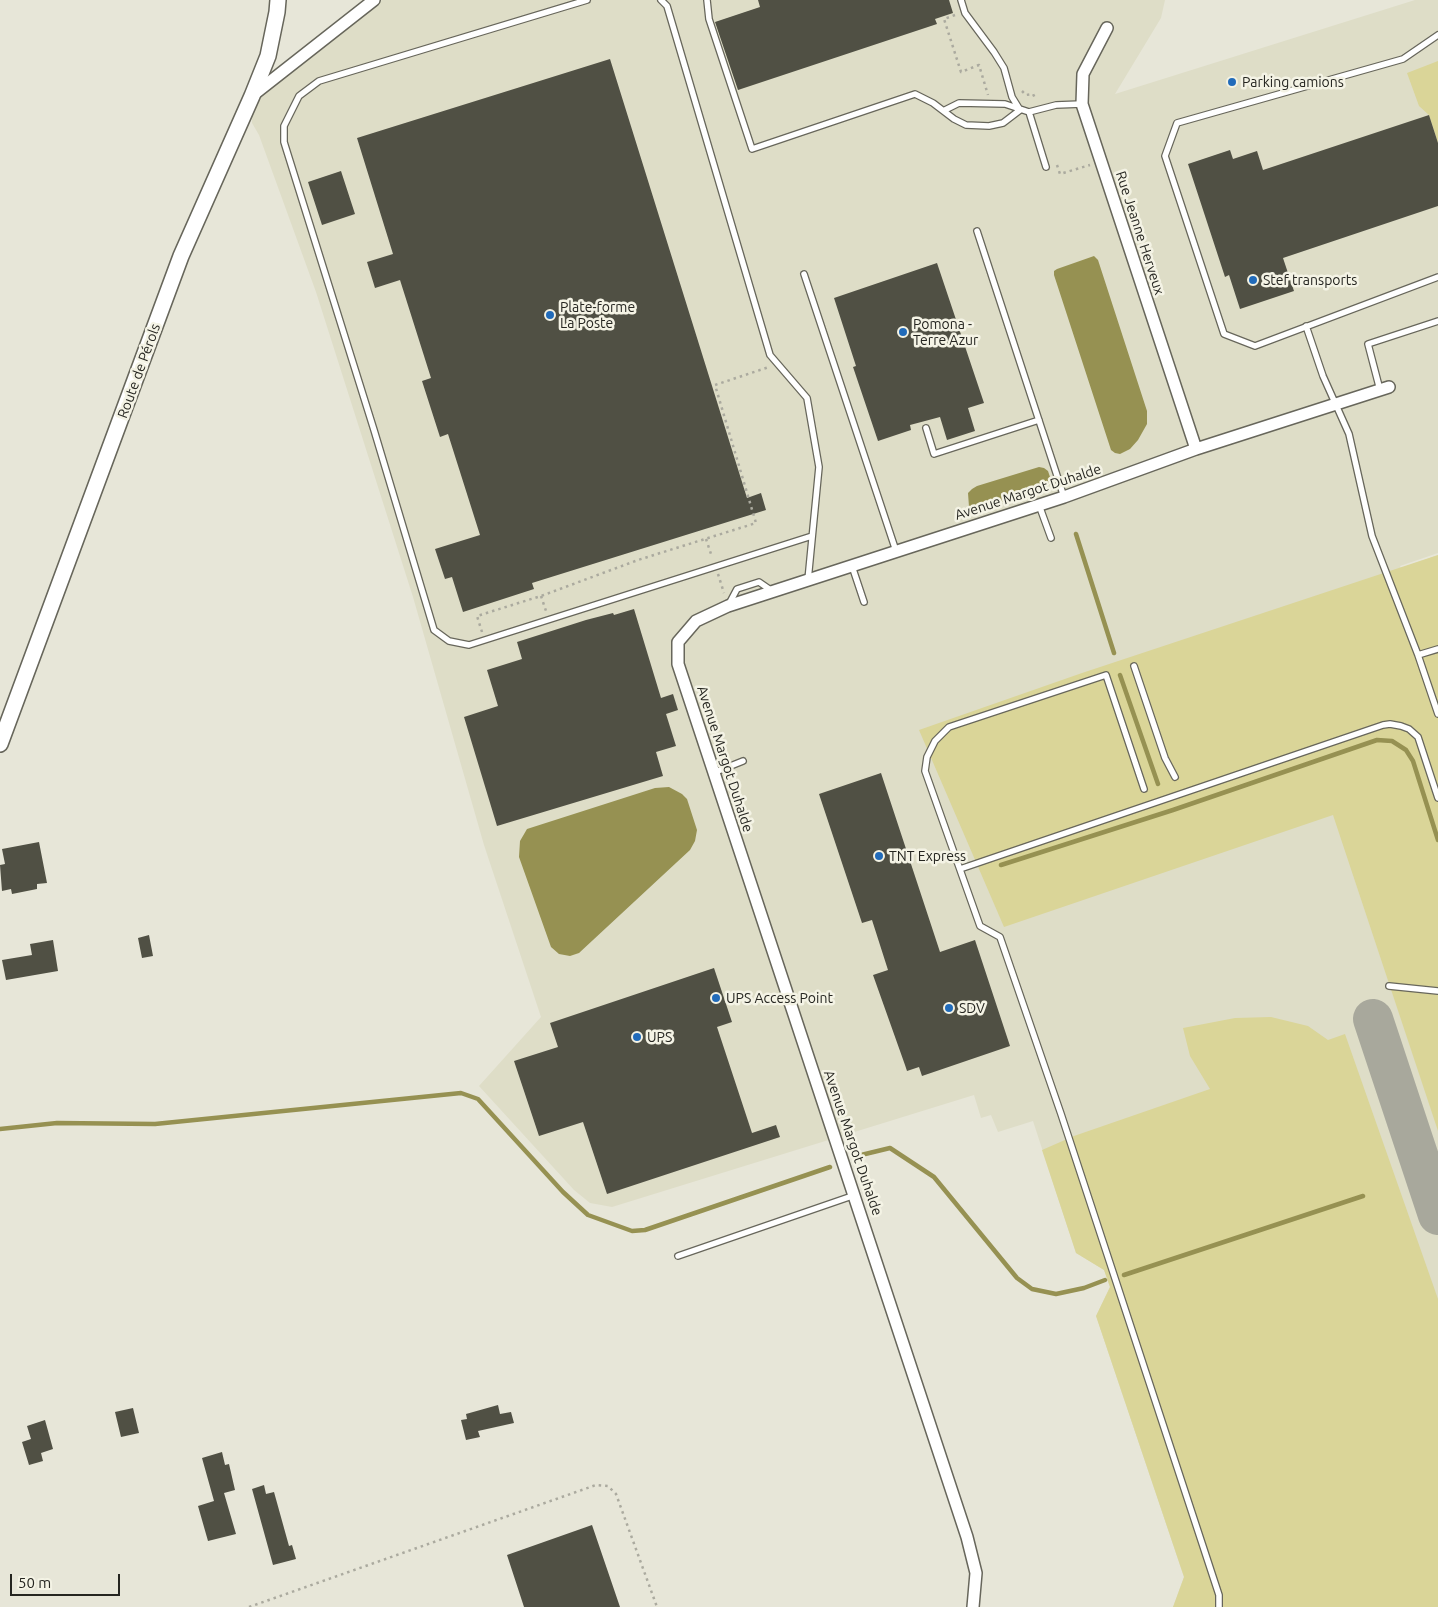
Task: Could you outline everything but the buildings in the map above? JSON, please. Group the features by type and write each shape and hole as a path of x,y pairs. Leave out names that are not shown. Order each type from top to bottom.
{"street":[{"name":"Route de Pérols","path":"0,744 182,256 268,56 278,0"},
{"path":"252,96 374,0"},
{"name":"Rue Jeanne Herveux","path":"1107,28 1083,74 1082,104 1196,449"},
{"name":"Avenue Margot Duhalde","path":"973,1607 976,1573 967,1537 678,664 678,642 696,621 728,606 1064,497 1196,449 1385,388"}],"lane":[{"path":"587,0 320,81 299,96 284,126 284,142 434,630 449,641 468,645 812,536"},
{"path":"661,0 667,6 770,355 806,398 818,466 808,581"},
{"path":"707,0 709,19 752,149 915,94 966,125 989,126 1003,122 1020,110"},
{"path":"961,0 962,13 994,52 1004,68 1012,97 1020,110"},
{"path":"1438,35 1403,59 1177,123 1165,156 1224,334 1255,346 1438,277"},
{"path":"944,110 959,103 1004,104 1029,112 1056,105 1082,104"},
{"path":"1029,112 1046,167"},
{"path":"977,231 1064,497"},
{"path":"804,274 896,551"},
{"path":"1385,388 1368,344 1438,321"},
{"path":"1306,326 1323,376 1349,434 1372,536 1418,655 1438,714"},
{"path":"926,428 934,454 1039,420"},
{"path":"1039,505 1051,538"},
{"path":"852,566 864,602"},
{"path":"1418,655 1438,649"},
{"path":"1134,666 1166,758 1175,777"},
{"path":"1144,789 1106,675 949,727 935,740 927,757 925,771 980,926 1000,937 1061,1114 1219,1595 1218,1607"},
{"path":"960,869 1383,724 1401,726 1409,729 1418,737 1438,798"},
{"path":"714,772 743,761"},
{"path":"1389,986 1438,991"},
{"path":"678,1256 855,1195"}],"path":[{"path":"962,13 944,19 961,72 979,65 991,103"},
{"path":"485,640 477,616 541,596 638,560 756,522 715,385 778,364"},
{"path":"541,596 549,620"},
{"path":"249,1607 596,1485 608,1486 616,1494 657,1607"}],"shaded area":[{"path":"382,0 1165,0 1161,18 1115,94 1415,0 1438,0 1438,553 1400,566 1401,568 1438,555 1438,1607 1173,1607 1184,1577 1096,1316 1110,1287 1104,1270 1076,1253 1033,1121 998,1132 991,1115 981,1118 974,1095 612,1207 590,1203 574,1190 479,1086 541,1017 484,845 413,597 316,292 259,135 252,123 252,96"},
{"path":"1438,61 1438,143 1429,115 1419,106 1407,73"},
{"path":"1094,256 1098,260 1147,411 1147,424 1138,440 1130,449 1120,454 1111,450 1054,275 1054,271 1057,269"},
{"path":"1039,467 1048,471 1051,480 1050,485 976,511 969,507 968,493 977,486"},
{"path":"1438,555 1438,1131 1333,815 1004,927 919,730 1082,673"},
{"path":"669,787 687,799 697,830 695,841 690,850 579,953 570,956 559,954 551,947 519,857 520,841 527,829 655,788"},
{"path":"1271,1017 1308,1026 1328,1040 1345,1034 1438,1299 1438,1607 1173,1607 1184,1577 1096,1316 1110,1287 1104,1270 1076,1253 1042,1150 1074,1136 1210,1089 1190,1056 1183,1028 1235,1018"}],"waterway":[{"path":"1076,534 1114,653"},
{"path":"1120,675 1158,784"},
{"path":"1001,865 1173,810 1377,740 1392,741 1406,750 1413,761 1438,840"},
{"path":"0,1129 57,1123 155,1124 461,1093 478,1099 563,1192 588,1215 632,1231 645,1230 830,1167"},
{"path":"857,1156 890,1148 934,1177 1017,1278 1032,1289 1056,1294 1084,1288 1105,1280"},
{"path":"1124,1275 1363,1196"}],"taxiway":[{"path":"1373,1019 1438,1215"}],"place":[{"name":"Parking camions","path":"1232,82"},
{"name":"Stef transports","path":"1253,280"},
{"name":"Plate-forme La Poste","path":"550,315"},
{"name":"Pomona - Terre Azur","path":"903,332"},
{"name":"TNT Express","path":"879,856"},
{"name":"UPS Access Point","path":"716,998"},
{"name":"SDV","path":"949,1008"},
{"name":"UPS","path":"637,1037"}]}
